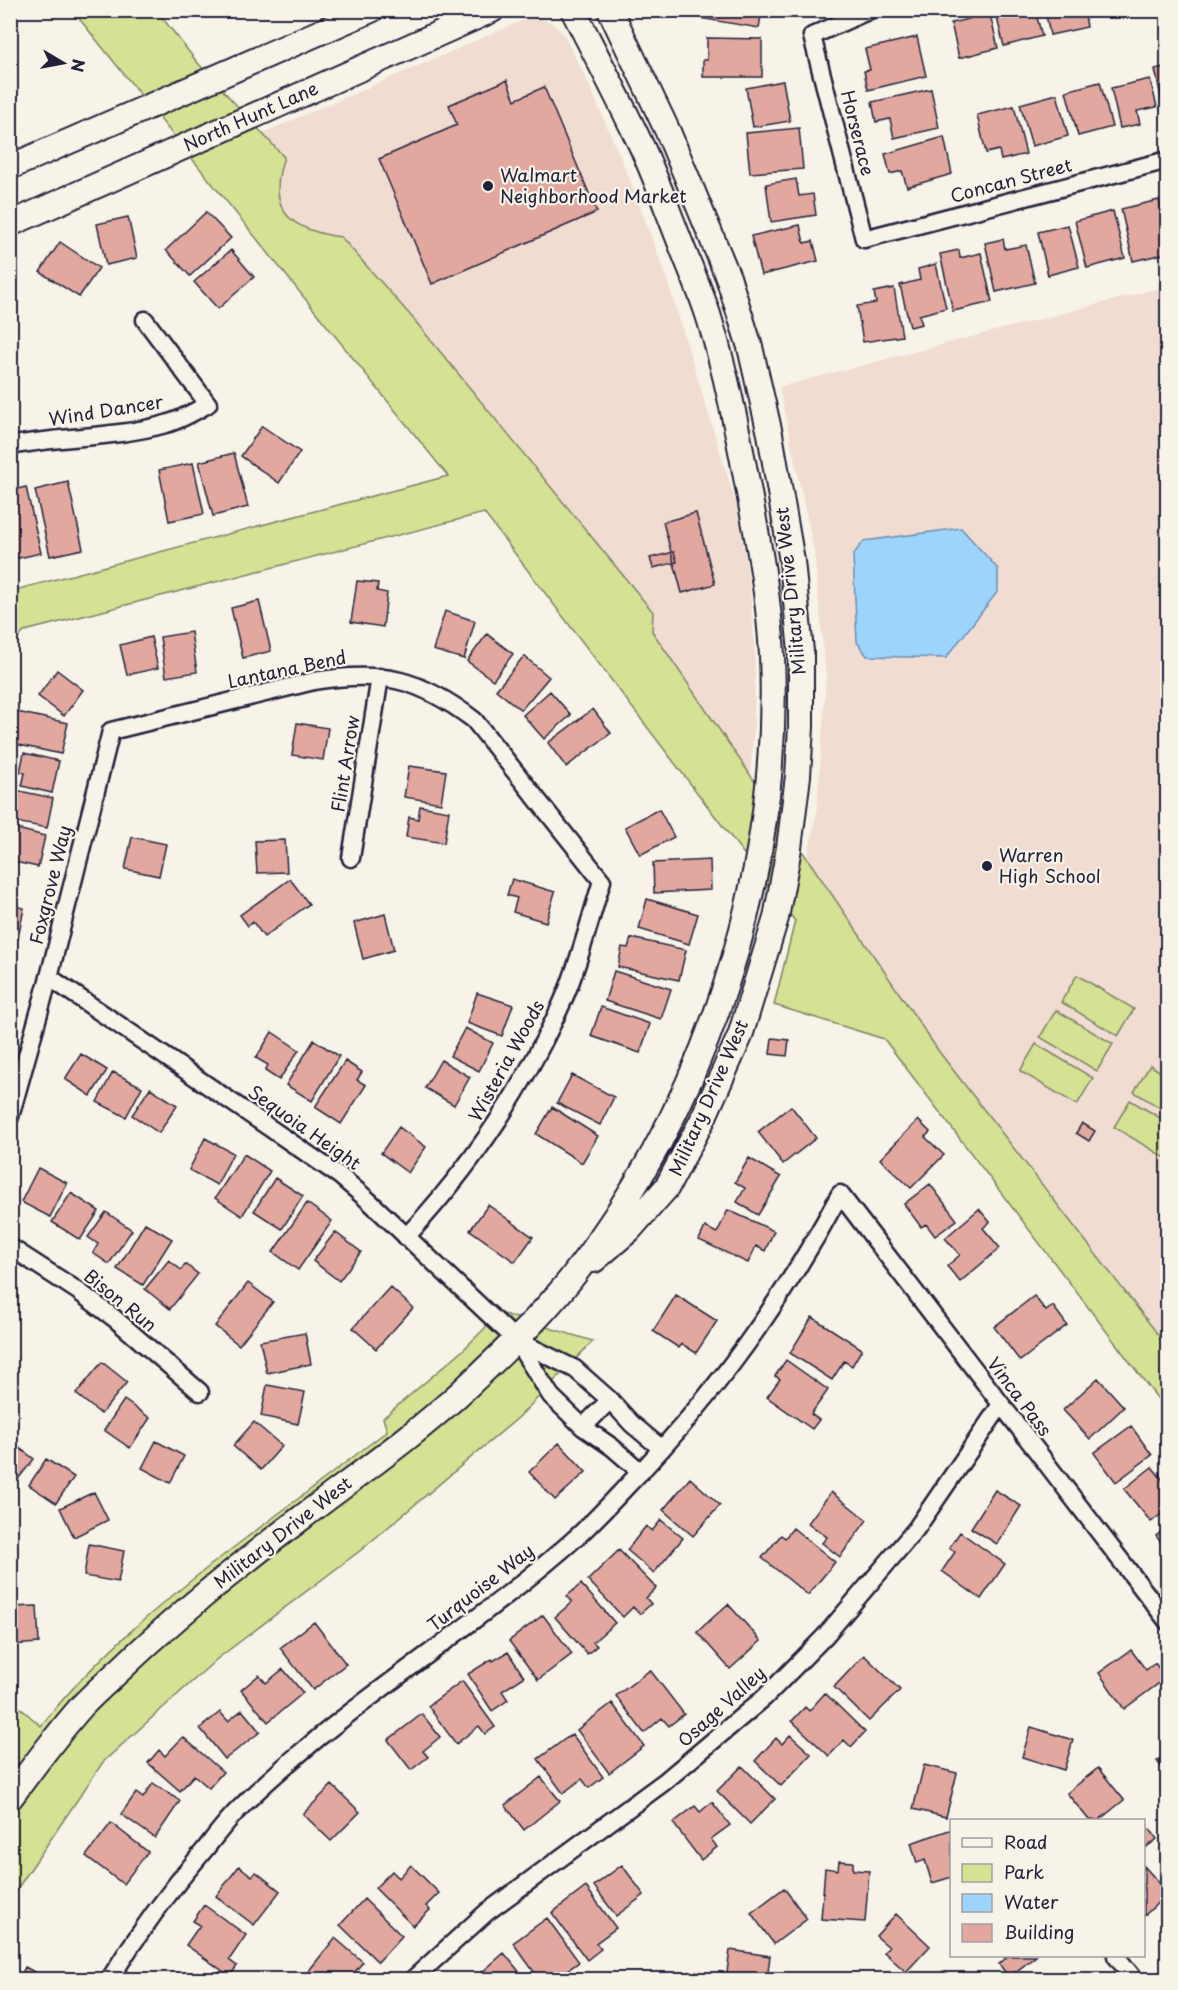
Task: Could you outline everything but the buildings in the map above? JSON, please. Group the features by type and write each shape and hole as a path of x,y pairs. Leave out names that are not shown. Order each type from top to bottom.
{"main road":[{"path":"10,167 371,10"},
{"name":"North Hunt Lane","path":"10,224 492,10"},
{"name":"Military Drive West","path":"569,1281 642,1172 676,1109 712,1026 748,911 760,843 772,727 772,653 762,565 732,399 707,312 642,147 573,10"},
{"name":"Military Drive West","path":"10,1798 83,1705 159,1632 295,1522 415,1432 457,1396 569,1281 629,1230 667,1188 702,1121 740,1036 776,918 789,848 798,776 801,728 801,652 792,561 770,434 750,347 728,277 669,134 610,10"}],"street":[{"name":"Horserace","path":"864,239 812,36 870,10"},
{"name":"Concan Street","path":"864,239 1167,160"},
{"name":"Wind Dancer","path":"10,446 141,429 189,415 208,404 145,320"},
{"path":"739,442 770,434"},
{"name":"Lantana Bend","path":"111,731 314,681 345,676 380,676 413,684 454,705 474,720 602,881"},
{"name":"Flint Arrow","path":"351,858 380,676"},
{"name":"Foxgrove Way","path":"10,1118 49,977 111,731"},
{"name":"Wisteria Woods","path":"406,1238 464,1171 520,1086 554,1021 569,985 602,881"},
{"name":"Sequoia Height","path":"49,977 331,1169 369,1201 515,1339 551,1396 583,1427 612,1447 641,1472"},
{"name":"Vinca Pass","path":"840,1194 1167,1622"},
{"name":"Turquoise Way","path":"109,1980 132,1942 177,1882 240,1807 339,1722 537,1570 581,1533 641,1472 709,1396 768,1317 840,1194"},
{"name":"Bison Run","path":"10,1247 78,1291 114,1318 200,1392"},
{"name":"Sequoia Height","path":"515,1339 575,1369 610,1400 632,1424 662,1449"},
{"path":"583,1427 610,1400"},
{"name":"Osage Valley","path":"412,1980 487,1912 664,1782 765,1697 825,1636 908,1538 953,1477 1000,1406"},
{"path":"1117,1957 1135,1980"}],"shaded area":[{"path":"538,18 552,23 563,33 591,89 630,180 667,279 738,510 750,589 755,654 754,722 749,796 282,210 277,195 277,176 249,139 526,19"},
{"name":"Warren High School","path":"1167,286 1167,1411 884,1039 774,1005 795,921 817,811 826,678 814,551 779,387"}],"green space":[{"path":"73,11 157,11 197,62 284,157 278,191 280,204 286,214 295,223 308,229 341,237 411,316 653,612 652,631 940,1053 1167,1346 1167,1411 884,1039 774,1005 795,921 484,513 25,631 11,648 11,591 448,476"},
{"path":"1077,975 1134,1009 1118,1036 1061,1002"},
{"path":"1056,1010 1113,1044 1097,1071 1040,1037"},
{"path":"1036,1044 1093,1078 1077,1105 1020,1071"},
{"path":"1150,1065 1167,1076 1167,1112 1134,1092"},
{"path":"1130,1100 1167,1122 1167,1159 1114,1127"},
{"path":"500,1313 593,1341 518,1418 361,1550 217,1659 103,1762 11,1898 10,1765 17,1757 11,1751 11,1700 41,1726 63,1699 111,1649 137,1626 218,1559 387,1431 383,1418 463,1350"}],"water":[{"path":"961,528 998,569 998,591 946,658 867,656 857,642 853,555 864,541"}],"place":[{"name":"Walmart Neighborhood Market","path":"488,186"},
{"name":"Warren High School","path":"987,866"}]}
